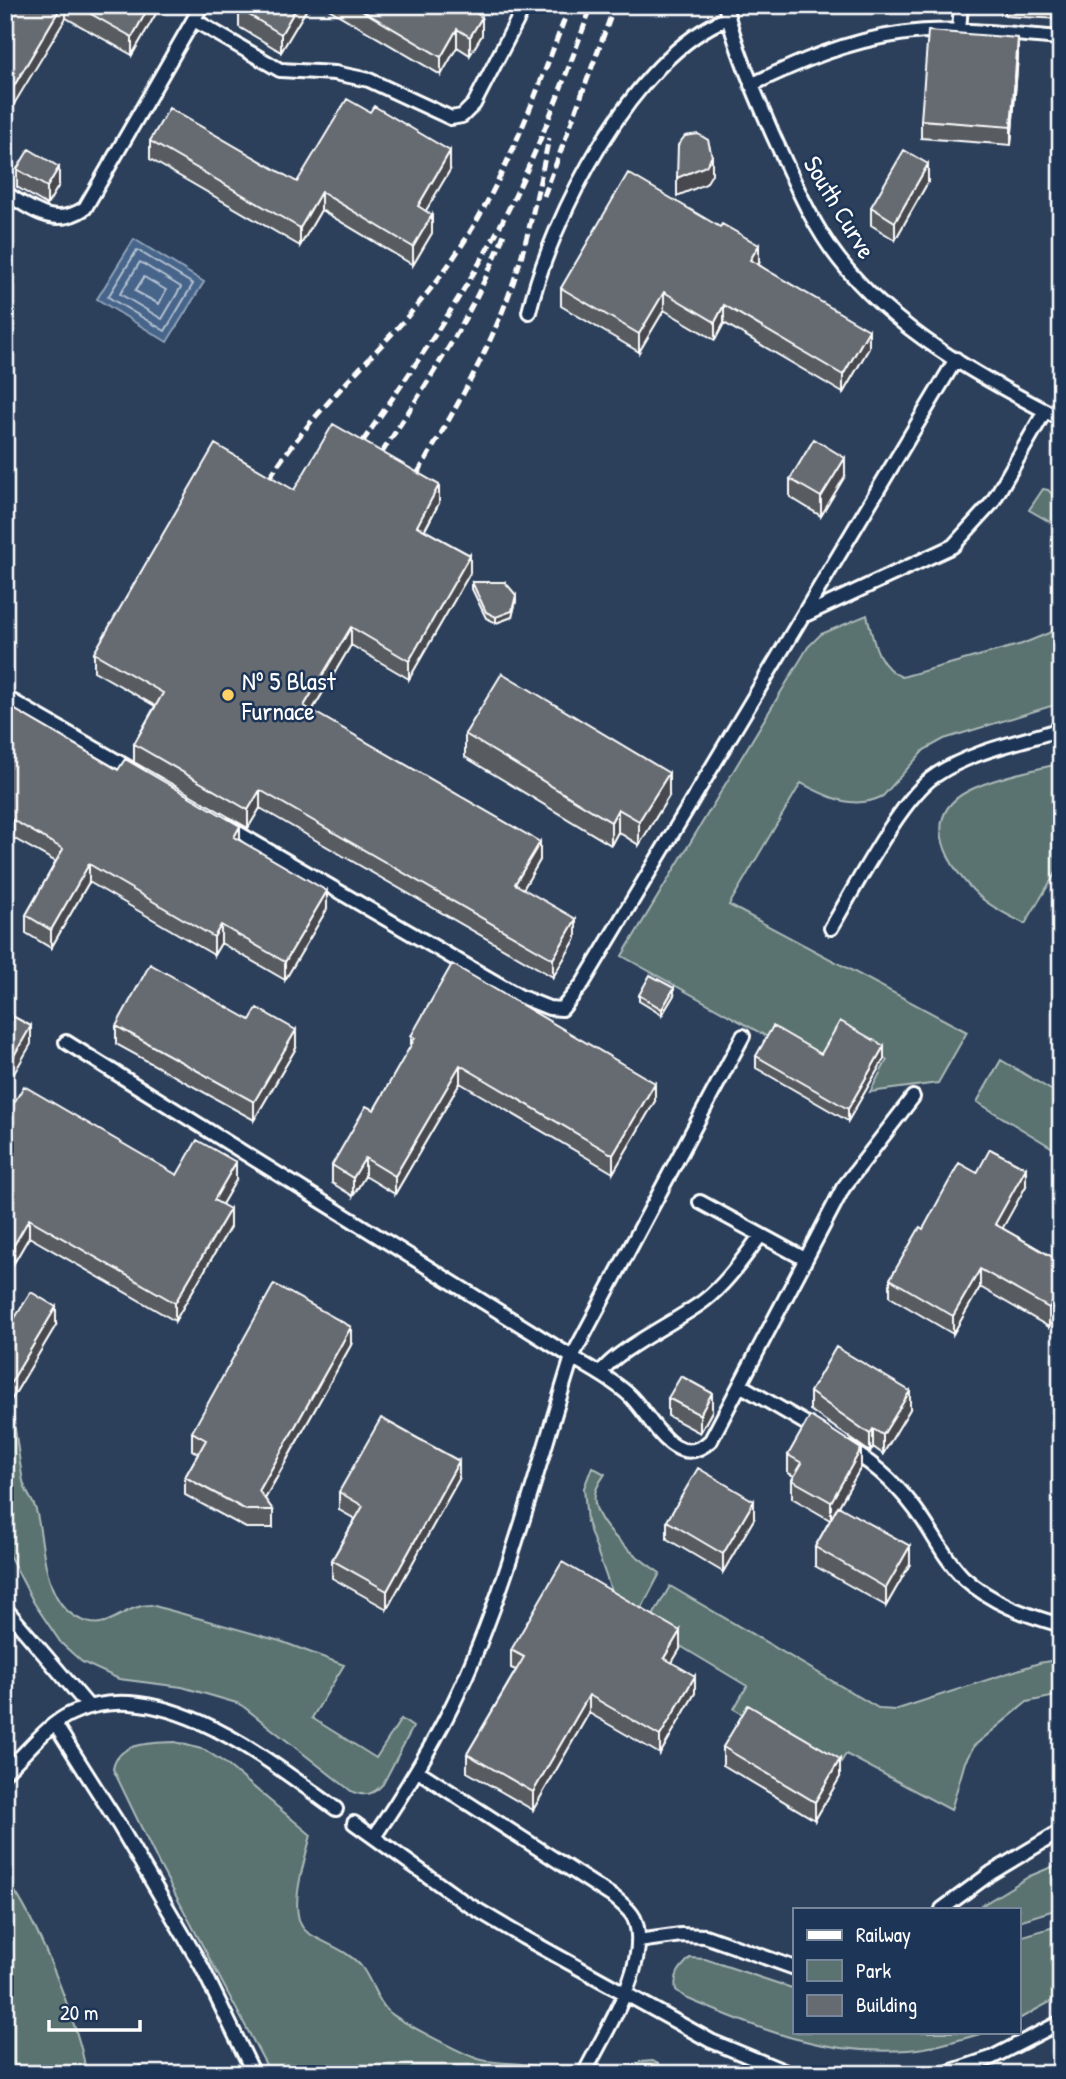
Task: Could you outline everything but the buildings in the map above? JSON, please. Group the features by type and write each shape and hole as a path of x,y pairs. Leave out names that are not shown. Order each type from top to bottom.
{"lane":[{"path":"5,193 44,215 64,219 85,208 202,5"},
{"path":"194,20 280,70 335,74 369,80 451,118 462,116 474,104 525,5"},
{"path":"960,31 961,5"},
{"path":"529,312 537,277 554,231 574,192 628,104 653,74 727,12"},
{"name":"South Curve","path":"727,12 751,85 798,191 836,256 910,328 956,359 1061,419"},
{"path":"751,85 835,49 899,33 960,31 1061,38"},
{"path":"219,822 519,996 549,1008 562,1009 583,983 956,359"},
{"path":"806,614 953,546 992,503 1045,411"},
{"path":"5,697 149,780"},
{"path":"831,928 902,810 928,780 960,762 1061,729"},
{"path":"374,1837 418,1771 472,1659 498,1590 572,1357 743,1036"},
{"path":"66,1042 600,1374 638,1402 669,1444 684,1451 702,1448 711,1440 843,1188 913,1097"},
{"path":"700,1202 805,1259"},
{"path":"600,1374 614,1358 677,1321 708,1298 761,1235"},
{"path":"740,1385 873,1464 904,1494 963,1577 991,1599 1028,1616 1061,1625"},
{"path":"5,1608 89,1707"},
{"path":"5,1772 55,1724 89,1707 141,1705 181,1712 202,1721 245,1745 336,1809"},
{"path":"55,1724 119,1825 202,1967 254,2074"},
{"path":"418,1771 615,1898 634,1918 638,1941 637,1959 625,1992 584,2074"},
{"path":"354,1823 464,1902 710,2041 791,2074"},
{"path":"943,1908 991,1872 1061,1831"},
{"path":"638,1941 681,1935 705,1936 793,1967"},
{"path":"943,2074 991,2058 1061,2022"}],"green space":[{"path":"1043,489 1048,490 1061,503 1061,547 1057,526 1029,510"},
{"path":"867,615 877,651 887,666 902,677 1022,644 1061,628 1061,703 944,739 924,750 883,796 872,800 841,800 801,783 729,905 967,1032 938,1083 870,1092 887,1060 840,1033 820,1066 622,956 808,647 821,634"},
{"path":"1061,763 1061,864 1025,924 984,900 957,871 943,843 941,828 944,814 953,802 979,786"},
{"path":"1001,1060 1061,1096 1061,1153 977,1102"},
{"path":"5,1399 10,1402 23,1481 36,1510 48,1577 63,1606 75,1617 99,1623 134,1608 151,1605 280,1641 344,1665 312,1718 376,1758 401,1719 413,1727 379,1788 368,1794 351,1791 240,1704 182,1687 119,1679 82,1662 61,1643 34,1603 5,1547"},
{"path":"592,1467 605,1474 595,1494 595,1505 600,1517 618,1540 660,1573 636,1619 612,1593 587,1522 584,1488"},
{"path":"670,1586 880,1709 895,1710 1039,1663 1061,1659 1061,1695 1027,1702 974,1746 965,1762 951,1810 846,1754 836,1770 734,1709 747,1686 647,1626"},
{"path":"175,1742 205,1750 225,1763 311,1835 297,1900 301,1924 307,1932 349,1955 361,1966 388,2011 475,2058 534,2066 540,2074 271,2074 159,1864 113,1769 116,1760 129,1748"},
{"path":"1061,1863 1061,1908 1020,1921 1020,1908 978,1908 1030,1876"},
{"path":"5,1879 29,1915 42,1942 76,2031 86,2074 5,2074"},
{"path":"1061,1925 1061,1996 1020,2018 1020,1937"},
{"path":"690,1958 705,1959 793,1988 793,2034 979,2034 908,2050 878,2051 821,2045 767,2030 686,1998 676,1990 676,1976"},
{"path":"653,2061 676,2074 618,2074 640,2062"}],"water":[{"path":"134,239 204,282 167,342 97,299"}],"railway":[{"path":"262,490 303,432 420,302 463,243 515,144 570,5"},
{"path":"354,454 449,313 500,226 538,145 592,5"},
{"path":"544,196 615,5"},
{"path":"410,486 472,378 503,310 524,247 549,138"},
{"path":"374,465 462,324 504,234"}],"place":[{"name":"Nº 5 Blast Furnace","path":"228,695"}]}
